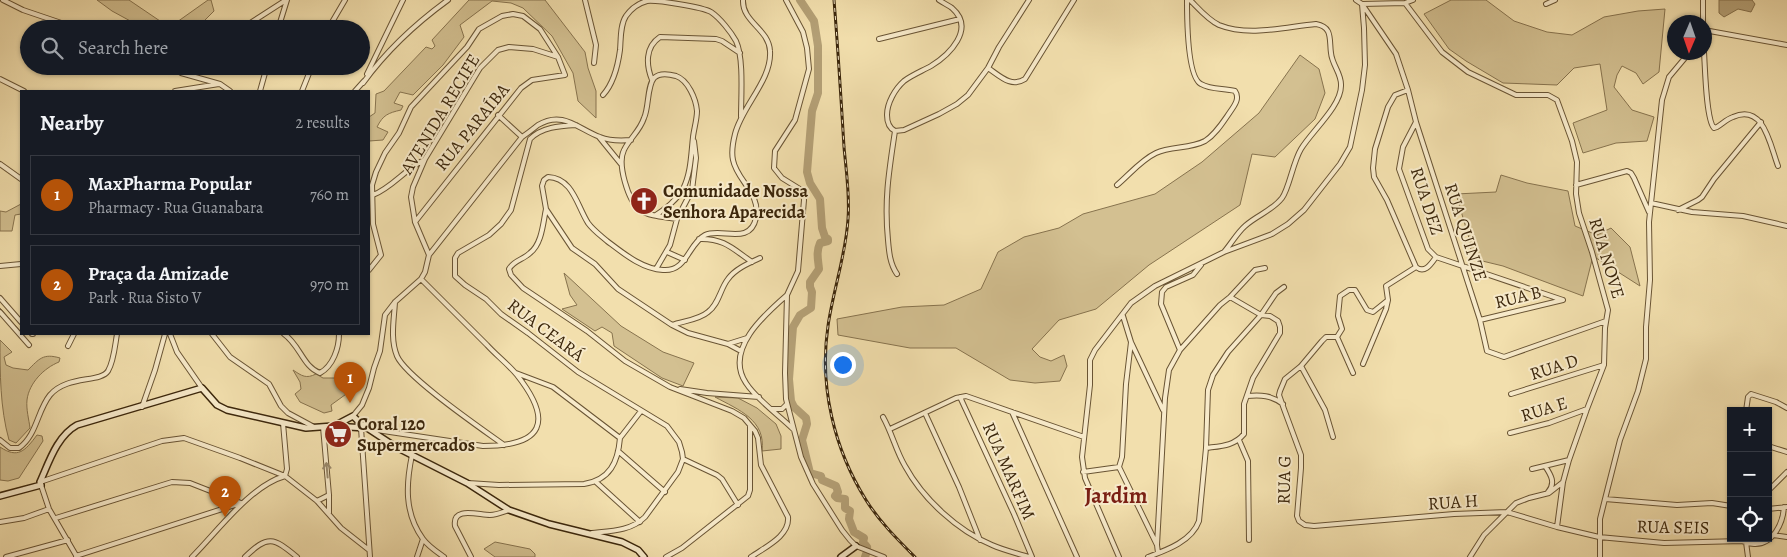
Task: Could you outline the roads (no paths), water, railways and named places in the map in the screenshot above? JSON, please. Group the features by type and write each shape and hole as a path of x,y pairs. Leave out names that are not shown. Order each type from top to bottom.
{"street":[{"path":"3,0 23,10 53,20"},
{"path":"255,20 286,0"},
{"path":"280,20 286,0"},
{"path":"333,20 345,0"},
{"path":"370,67 403,0"},
{"path":"370,73 400,39 448,0"},
{"path":"585,0 596,44 594,62"},
{"path":"743,0 743,10 746,16 767,38 770,50 768,68 737,126 732,154 735,166 751,191 757,211 756,220 747,232 740,235 712,233 699,239 685,260 671,270 656,269 629,257 592,228 566,184 558,178 548,178 544,180 542,186 546,209 538,243 529,255 512,263 509,269 511,275 523,288 587,331 617,356 670,387 732,411 750,424 758,438 759,458 763,472 788,517 787,528 782,534 751,557"},
{"path":"786,0 803,32 809,68 795,120 775,151 774,161 774,168 778,174 799,188 804,194 798,271 787,295 785,373 788,404 801,457 814,484 842,530 856,546 884,557"},
{"path":"939,0 953,9 960,19 962,28 959,39 954,47 939,60 904,81 896,90 887,112 887,121 891,129 895,131 904,130 957,104 968,96 988,68 1029,0"},
{"path":"988,68 1011,82 1020,82 1025,79 1074,0"},
{"path":"1117,185 1148,157 1158,152 1206,140 1214,133 1237,99 1236,91 1208,87 1195,80 1188,41 1188,0"},
{"path":"1188,0 1218,24 1230,28 1254,31 1316,24 1323,25 1327,28 1329,34 1331,55 1342,85 1337,101 1301,149 1292,169 1284,197 1274,207 1245,226 1224,252"},
{"path":"1356,0 1362,4 1396,54 1416,122"},
{"path":"1362,4 1405,3 1413,0"},
{"path":"1546,4 1555,0"},
{"path":"1703,0 1703,15"},
{"path":"603,95 609,88 618,61 624,20 630,11 639,4 649,1 662,2 711,12 733,36 740,53 741,117"},
{"name":"RUA NOVE","path":"1405,3 1450,60 1490,84 1516,96 1542,95 1556,100 1576,152 1578,213 1608,305 1604,328 1604,365 1586,409 1569,460 1563,482 1557,527"},
{"path":"1119,557 1083,472 1082,457 1090,385 1090,360 1095,350 1132,303 1149,290 1224,252 1272,234 1288,224 1304,210 1322,189 1350,147 1362,90 1365,65 1362,4"},
{"path":"370,269 381,255 373,224 372,185 376,172 385,153 399,133 411,107 467,47 479,29 502,16 513,14 524,16 540,29 558,57"},
{"path":"879,39 960,19"},
{"path":"1712,31 1787,45"},
{"path":"621,164 624,150 646,115 652,80 648,68 652,42 660,36 716,39 740,53"},
{"name":"AVENIDA RECIFE","path":"429,255 415,222 411,198 413,187 425,159 480,68 498,50 509,47 519,47 558,57"},
{"name":"RUA PARAÍBA","path":"415,222 521,88 532,80 565,75 558,57"},
{"path":"1600,557 1600,519 1620,440 1638,391 1646,359 1646,327 1650,280 1650,214 1662,100 1667,82 1684,60"},
{"path":"1705,60 1709,114 1712,127 1717,127 1732,117 1747,113 1753,114 1762,122 1778,166"},
{"path":"652,80 662,74 676,76 684,82 694,99 697,112 690,164 683,189 678,198 656,216"},
{"path":"188,75 220,84 229,90"},
{"path":"260,90 264,75"},
{"path":"302,90 308,75"},
{"path":"362,83 366,75"},
{"path":"356,90 368,75"},
{"path":"0,79 22,90"},
{"path":"181,90 220,84"},
{"path":"1408,90 1395,95 1388,107 1375,149 1374,177 1387,200 1416,267 1421,270 1428,268 1436,257"},
{"path":"498,116 522,137"},
{"path":"170,335 177,352 202,388 217,405 227,410 306,428 323,428 336,425 353,416 362,406 380,351 385,315 395,302 421,279 425,272 429,255 522,137 539,124 566,120 599,137 614,141 630,140"},
{"name":"RUA DEZ","path":"1416,122 1403,147 1399,169 1428,248 1436,257 1562,300"},
{"name":"RUA QUINZE","path":"1416,122 1480,320 1486,351 1504,356 1606,321"},
{"path":"1678,210 1702,197 1714,179 1762,122"},
{"name":"RUA CEARÁ","path":"576,125 546,129 534,134 530,139 511,210 501,224 488,235 458,253 455,258 455,276 486,299 501,314 578,372 667,426 679,442 683,459"},
{"path":"895,131 886,189 885,215 891,263 897,274"},
{"path":"656,269 667,252 677,219 690,196 696,158 693,136"},
{"path":"599,137 621,164 633,202 640,210 656,216 677,219"},
{"path":"373,195 385,190 417,163 425,159"},
{"path":"0,164 20,178"},
{"path":"1576,185 1623,171 1631,173 1650,214"},
{"path":"1651,203 1702,214 1743,216 1787,226"},
{"path":"546,209 572,248 595,264 618,289 672,325 688,333 728,344 741,351"},
{"path":"699,239 712,238 752,262"},
{"path":"667,252 685,260"},
{"path":"672,325 702,316 708,312 716,302 727,279 732,274 760,258"},
{"path":"0,266 20,264"},
{"path":"1180,350 1161,304 1162,292 1166,287 1193,274 1203,264"},
{"path":"1363,364 1386,309 1388,300 1386,286 1416,267"},
{"path":"1158,553 1164,412 1169,370 1180,350 1220,305 1255,270 1265,268"},
{"path":"336,425 363,427 482,446 504,445 528,438 534,432 538,425 538,412 533,400 516,373 421,279"},
{"path":"1148,557 1182,541 1192,534 1199,521 1206,448 1207,396 1213,376 1228,352 1261,315 1276,293 1284,287"},
{"path":"1353,373 1338,337 1342,329 1338,316 1340,296 1349,290 1355,290 1370,312 1373,312 1388,300"},
{"path":"787,295 776,304 747,338 739,359 742,375 747,384 794,429"},
{"path":"1206,448 1224,446 1239,440 1244,434 1244,404 1253,378 1280,333 1278,321 1270,316 1261,315 1230,297"},
{"path":"0,298 20,321"},
{"name":"RUA B","path":"1480,320 1562,300"},
{"path":"395,302 394,343 399,360 429,388 504,445"},
{"path":"776,304 787,309"},
{"path":"0,312 28,345"},
{"path":"1123,316 1131,342 1164,412"},
{"path":"68,346 74,335"},
{"path":"0,440 10,448 19,448 32,433 43,406 56,389 71,381 102,376 107,373 117,335"},
{"path":"142,407 165,335"},
{"path":"213,335 230,357 269,384 281,406 288,413 316,428"},
{"path":"286,335 293,340 309,366 320,373 330,365 338,345 339,335"},
{"path":"293,340 296,335"},
{"path":"1283,404 1279,395 1281,385 1301,366 1326,337 1338,337"},
{"path":"728,344 747,338"},
{"path":"1131,342 1126,384 1122,458 1119,467 1157,545"},
{"name":"RUA D","path":"1512,394 1604,365"},
{"path":"1301,366 1325,410 1332,437"},
{"path":"516,373 554,387 620,438"},
{"path":"670,387 707,393 759,397"},
{"path":"202,388 77,425 70,429 52,455 40,484 49,509 56,518 76,557 241,503"},
{"path":"1747,407 1748,397 1752,394 1787,408"},
{"path":"1247,396 1265,395 1274,397 1283,404"},
{"path":"890,429 960,397 971,396 1084,436"},
{"name":"RUA MARFIM","path":"960,397 1014,514 1030,557"},
{"path":"772,409 782,409 788,404"},
{"name":"RUA G","path":"1283,404 1300,455 1301,468 1297,516 1299,521 1305,525"},
{"name":"RUA E","path":"1510,434 1549,423 1586,409"},
{"path":"467,483 573,485 596,482 603,478 616,462 620,438 641,411"},
{"path":"1012,412 1077,557"},
{"path":"925,413 959,487 980,540"},
{"path":"353,416 363,427 467,483 509,510 549,524 622,542 638,550 644,557"},
{"path":"883,417 905,466 926,496 945,514 980,540 1030,557"},
{"path":"282,423 287,469 286,476"},
{"path":"666,557 682,548 748,496 750,490 750,424"},
{"path":"363,427 370,557"},
{"path":"323,428 329,513"},
{"path":"0,496 162,441 184,438 286,476 317,500 341,528 369,550"},
{"path":"1239,440 1248,461 1249,540"},
{"path":"1772,447 1787,452"},
{"path":"618,451 665,492"},
{"path":"412,455 407,491 414,521 423,539 444,557"},
{"path":"590,533 615,531 640,522 665,492 678,472 683,459 722,479 738,505"},
{"path":"1532,469 1569,460"},
{"path":"1545,466 1551,476 1552,484 1546,494"},
{"path":"1083,472 1119,467"},
{"path":"1772,487 1787,472"},
{"path":"192,557 241,503 276,479 286,476"},
{"path":"56,518 172,482 190,483 241,503"},
{"path":"596,482 640,522"},
{"path":"1470,557 1484,535 1516,503 1546,494 1563,482"},
{"path":"317,500 329,495"},
{"path":"1605,499 1677,505 1712,503 1727,505"},
{"path":"1772,509 1785,507 1781,522 1773,535 1787,537"},
{"path":"0,522 24,518 49,509"},
{"path":"471,557 455,526 454,521 457,517 473,512 495,515 509,510"},
{"name":"RUA H","path":"1305,525 1314,526 1454,514 1507,512 1519,514 1557,527 1599,536"},
{"name":"RUA SEIS","path":"1599,536 1664,543 1746,542 1758,544 1761,542"},
{"path":"416,557 423,539"},
{"path":"6,557 68,540"},
{"path":"245,557 258,545 269,540 297,557"},
{"path":"1746,542 1748,557"},
{"path":"841,557 856,546"}],"waterway":[{"path":"800,0 814,21 818,46 818,93 812,111 807,172 810,183 820,199 822,228 828,241 820,243 819,246 819,269 810,282 812,292 811,308 800,315 793,327 789,379 791,401 794,407 806,418 807,424 802,440 810,473 821,476 822,480 836,486 838,492 835,496 845,499 845,508 850,511 849,519 854,532 864,538 863,542 867,547"},
{"path":"0,308 20,331"}],"railway":[{"path":"834,0 848,210 845,246 828,326 826,349 828,394 838,438 845,460 855,480 877,515 915,557"}],"place":[{"name":"Comunidade Nossa Senhora Aparecida","path":"644,201"},
{"name":"MaxPharma Popular","path":"350,403"},
{"name":"Coral 120 Supermercados","path":"338,434"},
{"name":"Praça da Amizade","path":"225,517"}],"district":[{"name":"Jardim","path":"1116,495"}]}
